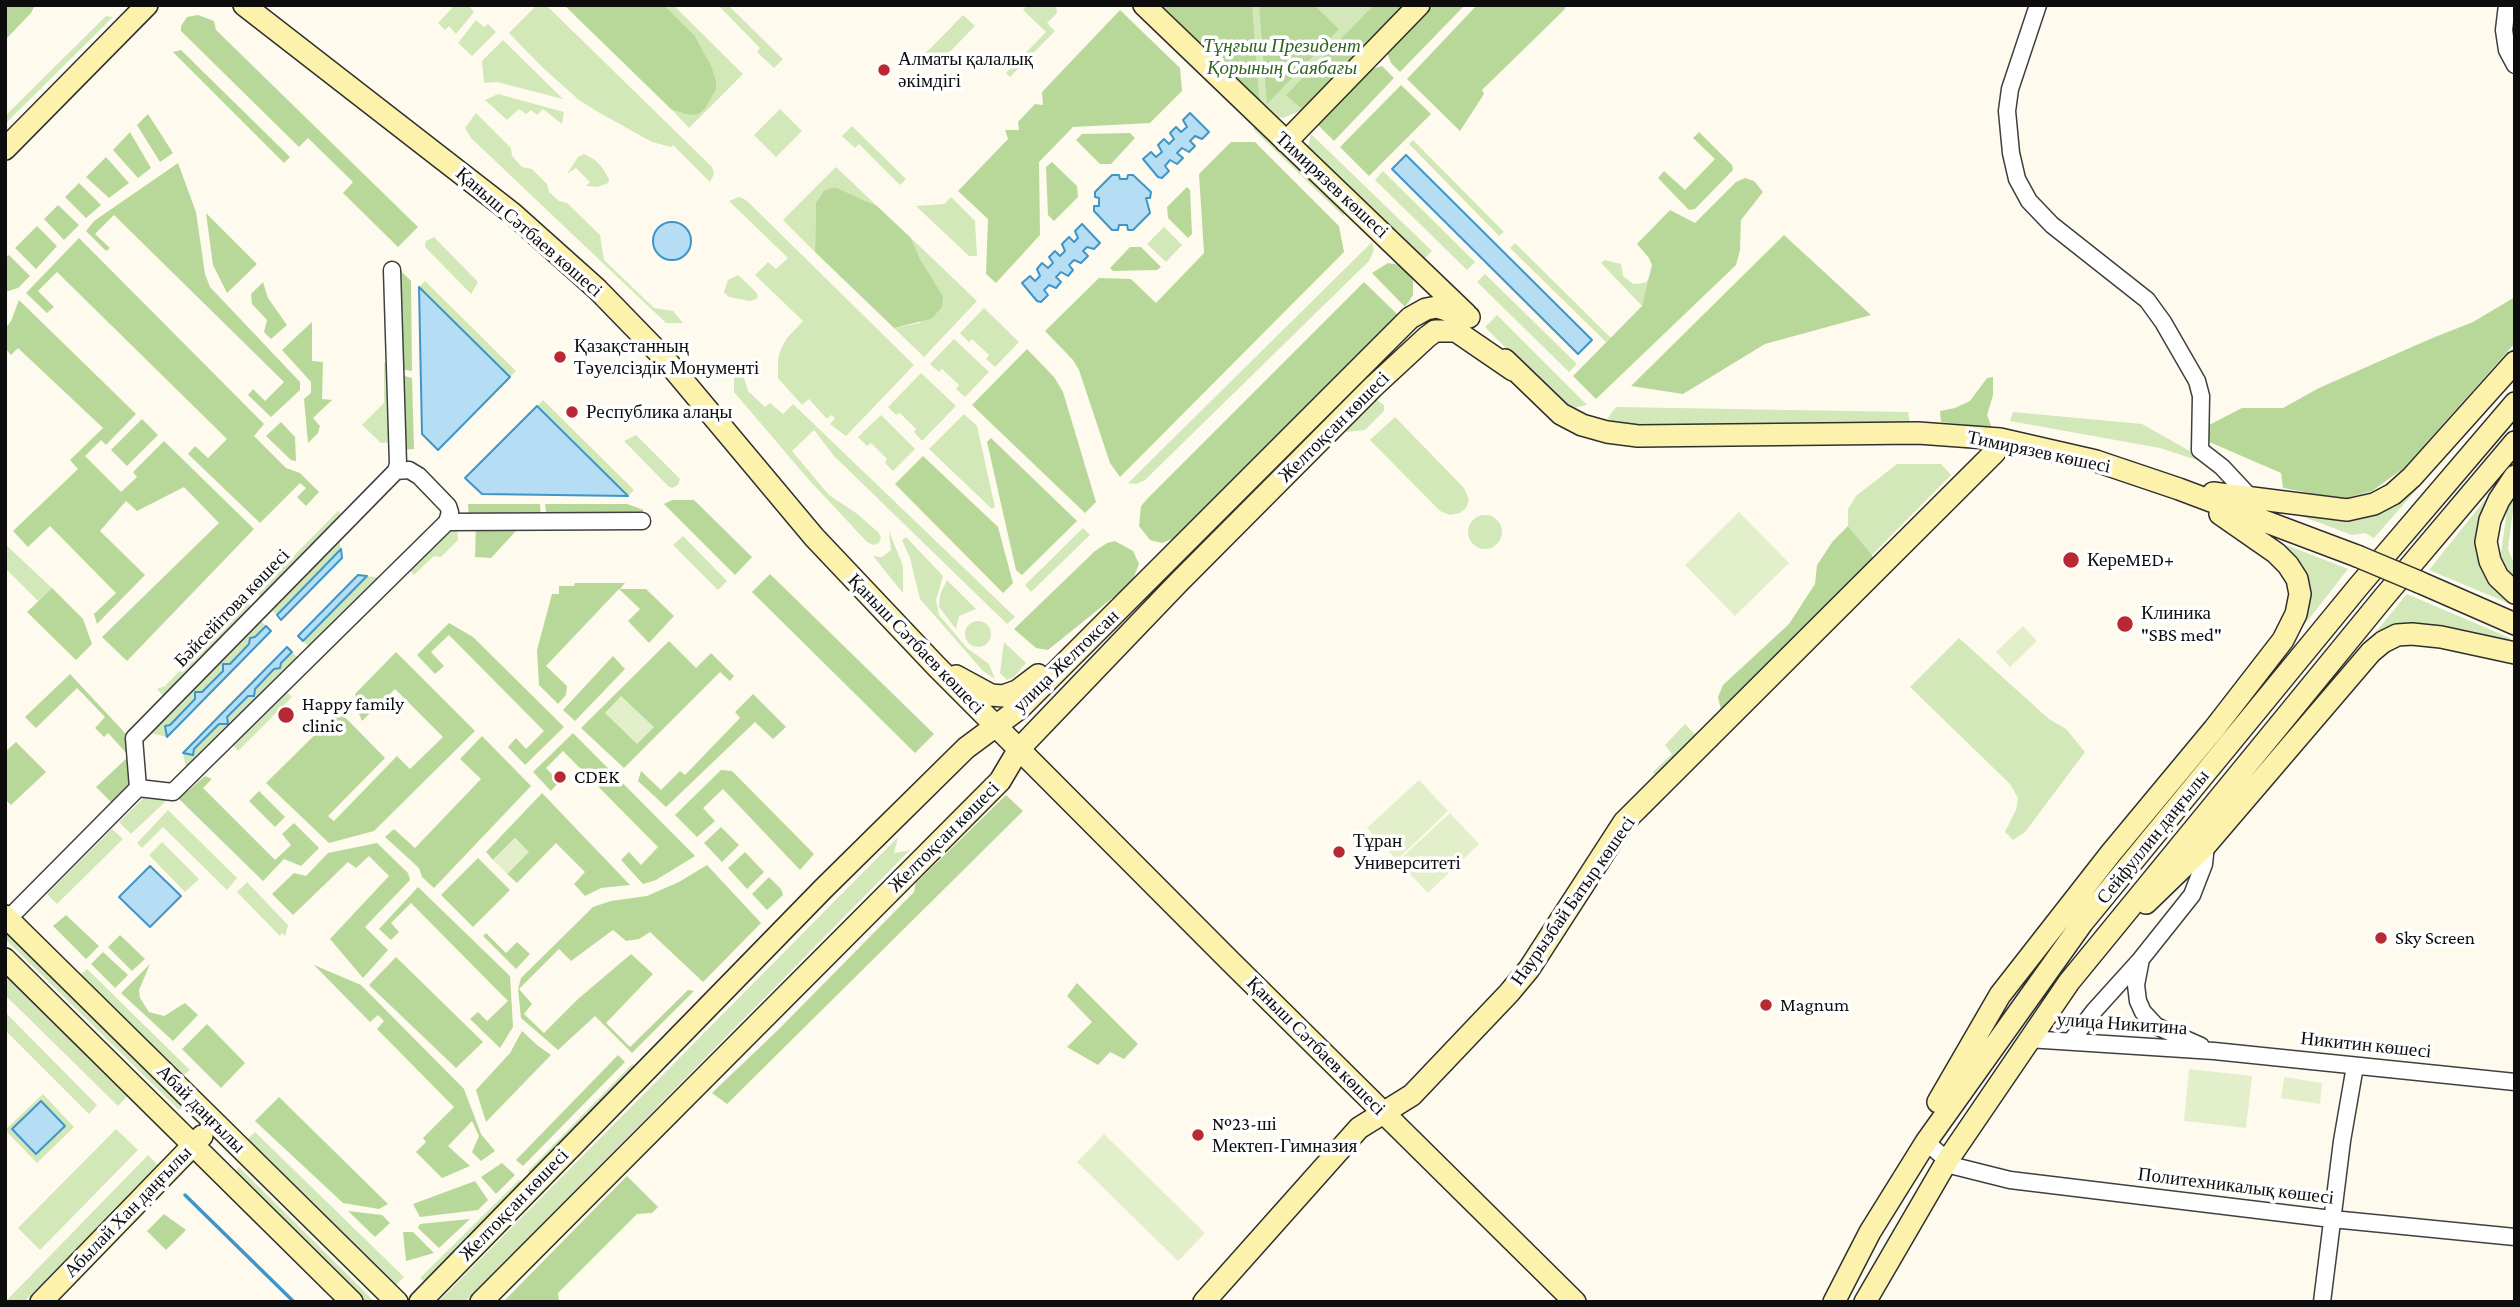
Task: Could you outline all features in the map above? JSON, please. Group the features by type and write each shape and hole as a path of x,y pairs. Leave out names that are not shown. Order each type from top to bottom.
{"main road":[{"name":"Қаныш Сәтбаев көшесі","path":"244,5 493,198 597,289 666,359 814,537 936,666 1574,1302"},
{"name":"Тимирязев көшесі","path":"1144,5 1401,251 1468,327 1561,414 1582,425 1638,436 1918,433 2000,439 2096,461 2179,489 2357,556 2515,624"},
{"path":"1286,142 1419,5"},
{"path":"5,149 138,10"},
{"path":"1401,251 1418,274 1420,283 1420,293 1410,318"},
{"path":"1410,318 1426,309 1437,307 1468,327"},
{"name":"Желтоқсан көшесі","path":"1134,595 1410,318"},
{"name":"Желтоқсан көшесі","path":"481,1302 1000,780 1019,750 1179,582 1373,387 1435,331 1456,331 1468,327"},
{"path":"2179,489 2347,510 2374,504 2393,494 2412,477 2515,362"},
{"name":"Сейфуллин даңғылы","path":"1834,1302 1870,1232 1926,1142 2083,922 2373,569 2515,403"},
{"name":"Наурызбай Батыр көшесі","path":"1204,1302 1359,1129 1412,1095 1516,985 1624,822 1995,452 2000,439"},
{"name":"Сейфуллин даңғылы","path":"1865,1302 2028,1039 2069,982 2119,917 2515,442"},
{"path":"2515,476 2490,520 2486,542 2490,561 2498,577 2515,593"},
{"path":"1895,1194 1921,1132 2000,995 2110,853 2214,729 2283,640 2296,614 2300,594 2297,579 2288,565 2238,525 2179,489"},
{"path":"1163,566 1179,582"},
{"path":"936,666 991,695 1013,694 1134,595"},
{"name":"улица Желтоксан","path":"995,725 1020,708 1134,595"},
{"path":"2069,982 2206,845 2371,652 2383,642 2397,635 2412,634 2441,637 2515,653"},
{"name":"Желтоқсан көшесі","path":"420,1302 824,888 966,748 995,725"},
{"name":"Абай даңғылы","path":"7,918 397,1302"},
{"name":"Абай даңғылы","path":"5,959 352,1302"},
{"name":"Абылай Хан даңғылы","path":"41,1302 215,1122"}],"street":[{"path":"2038,5 2010,89 2007,111 2011,153 2017,179 2029,201 2052,225 2147,300 2197,380 2201,396 2200,450 2222,467 2250,497"},
{"path":"2507,5 2504,30 2507,50 2515,65"},
{"path":"7,918 138,788 173,792 447,522 450,512 448,506 419,476 410,470 396,471 398,464 392,270"},
{"name":"Бәйсейітова көшесі","path":"138,788 134,738 396,471"},
{"path":"447,522 642,521"},
{"path":"2071,1041 2192,895 2204,864 2206,845"},
{"path":"2141,959 2136,985 2143,1012 2156,1026 2214,1051"},
{"name":"улица Никитина","path":"2028,1039 2214,1051"},
{"name":"Никитин көшесі","path":"2214,1051 2515,1082"},
{"path":"2322,1302 2355,1066"},
{"path":"1926,1142 1951,1163"},
{"name":"Политехникалық көшесі","path":"1951,1163 2010,1180 2332,1219 2515,1237"}],"green space":[{"path":"5,5 35,5 31,13 5,40"},
{"path":"455,5 468,5 474,12 456,34 449,26 445,30 438,23"},
{"path":"537,5 546,5 712,167 714,174 710,182 673,145 671,147 652,142 598,112 579,100 542,67 509,33"},
{"path":"564,5 664,5 694,35 711,66 716,89 706,107 699,114 689,115 672,110"},
{"path":"664,5 673,5 743,74 689,128 672,110 689,115 694,35"},
{"path":"718,5 728,5 783,59 774,68 757,52 760,48"},
{"path":"1027,5 1056,5 1057,13 1047,23 1055,31 1010,77 1006,73 1046,32 1023,10"},
{"name":"Тұңғыш Президент Қорының Саябағы","path":"1154,5 1404,5 1303,110 1283,118 1275,117"},
{"path":"1154,5 1252,5 1260,109"},
{"path":"1259,5 1314,5 1339,29 1267,104"},
{"path":"1374,5 1404,5 1303,110 1286,95"},
{"path":"1432,5 1465,5 1400,72 1391,63 1387,53"},
{"path":"1477,5 1566,5 1482,90 1484,94 1460,131 1407,79"},
{"path":"1120,10 1180,68 1182,91 1150,123 1073,127 1039,162 1040,235 996,283 986,274 988,219 958,191 1008,139 1005,130 1019,130 1018,122 1035,104 1043,105 1042,92"},
{"path":"198,15 214,21 216,30 418,227 398,247 343,193 353,182 308,138 299,147 181,31 187,17"},
{"path":"963,15 975,26 934,68 922,57"},
{"path":"106,16 113,17 5,124 5,116"},
{"path":"476,20 484,27 488,24 496,32 472,56 458,43"},
{"path":"503,40 563,99 497,82 484,83 482,61"},
{"path":"181,50 290,157 284,163 173,52"},
{"path":"1382,66 1394,78 1334,141 1318,125 1372,69"},
{"path":"1401,85 1431,114 1369,176 1340,147"},
{"path":"498,94 564,112 562,124 543,109 537,115 531,110 526,114 519,109 507,120 485,100"},
{"path":"780,109 802,131 776,157 754,135"},
{"path":"476,113 511,148 512,156 522,167 532,169 547,184 549,192 559,201 567,203 600,235 604,260 654,308 673,311 683,323 666,323 471,138 465,128"},
{"path":"148,114 173,153 160,162 137,125"},
{"path":"1257,125 1347,212 1343,216 1253,129"},
{"path":"852,126 906,179 900,185 859,144 855,148 842,136"},
{"path":"130,132 151,168 138,178 113,150"},
{"path":"1699,132 1732,165 1733,170 1695,209 1689,210 1658,178 1664,171 1685,190 1715,159 1693,138"},
{"path":"1130,133 1135,138 1111,164 1100,164 1076,140 1082,134"},
{"path":"1311,134 1432,251 1420,263 1310,152 1308,146"},
{"path":"1413,140 1504,232 1499,236 1409,144"},
{"path":"1231,142 1255,142 1339,226 1344,252 1120,477 1110,463 1079,370 1045,331 1099,278 1131,279 1156,303 1204,253 1199,174"},
{"path":"584,154 602,167 609,179 608,183 597,187 586,186 590,182 576,168 567,174 578,157"},
{"path":"106,157 129,183 109,198 86,177"},
{"path":"1052,162 1077,186 1078,197 1054,221 1048,215 1046,167"},
{"path":"178,163 196,212 205,274 210,287 300,382 300,390 271,417 248,395 253,389 265,401 284,382 114,215 95,234 110,248 106,251 86,231 94,221"},
{"path":"836,167 877,206 837,188 816,203 815,252 783,220"},
{"path":"1383,171 1475,262 1467,270 1375,180"},
{"path":"1745,178 1754,181 1763,192 1741,220 1740,250 1736,265 1596,399 1573,376 1642,306 1652,265 1637,244 1670,210 1695,223 1736,182"},
{"path":"79,183 101,205 86,218 65,197"},
{"path":"1187,187 1190,190 1192,234 1188,238 1168,218 1167,207"},
{"path":"832,188 877,206 911,238 920,259 943,296 942,307 931,319 894,328 815,252 816,203 824,191"},
{"path":"739,197 746,200 914,365 846,436 830,424 835,418 831,415 827,419 809,399 802,405 778,378 781,349 803,321 755,275 768,262 776,269 788,258 729,201"},
{"path":"951,197 975,221 977,256 969,256 916,206 944,204"},
{"path":"58,205 79,225 64,240 44,219"},
{"path":"206,213 257,264 227,293 213,265"},
{"path":"37,226 57,246 36,269 15,248"},
{"path":"1164,227 1182,245 1166,262 1147,244"},
{"path":"1784,235 1871,315 1765,344 1683,394 1631,386"},
{"path":"434,237 478,282 471,294 425,247 426,241"},
{"path":"79,238 264,424 254,436 286,468 300,473 319,492 306,506 297,497 306,488 300,483 260,523 188,454 195,446 208,458 227,439 57,272 38,291 54,307 47,313 26,293"},
{"path":"911,238 977,301 924,357 894,328 920,323 943,296 920,259"},
{"path":"1372,242 1374,250 1369,261 1145,480 1136,484 1128,483"},
{"path":"1515,243 1611,338 1606,342 1510,248"},
{"path":"1130,247 1141,247 1161,267 1157,270 1113,271 1110,268"},
{"path":"9,255 30,276 18,288 5,292 5,258"},
{"path":"1605,260 1621,264 1623,276 1633,284 1645,283 1650,277 1642,306 1601,263"},
{"path":"1388,263 1400,265 1413,279 1413,295 1405,307 1372,273"},
{"path":"397,267 411,281 412,371 400,369"},
{"path":"1485,274 1577,364 1569,372 1477,282"},
{"path":"738,275 756,292 756,299 750,301 729,297 724,292 728,280"},
{"path":"425,281 516,371 510,377 419,287"},
{"path":"263,282 268,298 287,325 271,339 264,332 267,320 252,304 251,294"},
{"path":"1364,282 1398,315 1177,537 1162,543 1150,540 1139,526 1141,506"},
{"path":"2515,297 2515,343 2404,468 2372,491 2342,499 2283,488 2281,473 2207,441 2209,425 2242,408 2283,408 2319,388 2473,322"},
{"path":"19,300 136,414 106,445 101,440 85,456 121,492 137,477 133,472 164,441 254,529 127,661 102,637 219,523 184,487 137,511 126,501 100,531 145,575 97,624 94,614 116,593 50,526 28,547 13,531 78,469 70,460 103,428 18,348 11,355 5,348 5,329"},
{"path":"984,308 1019,342 995,367 986,359 989,355 972,339 969,342 960,333"},
{"path":"1497,315 1587,405 1573,408 1559,401 1485,327"},
{"path":"312,322 312,361 323,362 322,399 332,400 313,418 320,426 318,433 308,443 304,399 311,393 311,382 282,350"},
{"path":"954,339 989,372 965,397 956,389 959,385 942,369 939,372 930,364"},
{"path":"1027,349 1054,377 1063,392 1096,502 1085,513 972,405"},
{"path":"384,363 391,363 392,442 381,443 362,425 384,403"},
{"path":"734,366 744,378 748,391 765,407 770,403 783,414 793,404 1015,617 1007,624 834,456 814,430 792,451 829,495 856,513 881,537 879,543 873,545 867,542 809,480 734,392"},
{"path":"921,373 956,406 922,441 914,432 916,429 900,413 896,415 888,407"},
{"path":"401,375 412,378 414,449 403,450"},
{"path":"1993,377 1993,395 1987,415 1992,428 1941,422 1940,411 1970,401 1987,378"},
{"path":"1374,398 1384,405 1384,411 1365,430 1346,432 1345,429"},
{"path":"543,400 634,490 628,496 537,406"},
{"path":"1616,407 1908,412 1910,424 1631,428 1607,419"},
{"path":"2013,412 2142,424 2218,467 2160,448 2010,421"},
{"path":"964,414 977,426 995,507 992,509 929,449"},
{"path":"881,415 915,449 893,471 885,463 887,459 871,443 867,446 858,437"},
{"path":"1395,417 1464,488 1469,500 1460,513 1450,515 1440,511 1370,440"},
{"path":"142,419 158,435 127,466 111,450"},
{"path":"281,422 295,437 296,461 291,460 266,436"},
{"path":"636,435 680,479 678,485 672,488 668,486 624,441"},
{"path":"991,438 1077,521 1022,575 1016,570 987,442"},
{"path":"923,456 998,527 1013,583 1003,593 895,484"},
{"path":"1897,464 1941,464 1951,475 1872,555 1848,526 1848,509 1856,496"},
{"path":"2432,472 2374,538 2365,533 2352,535 2293,513 2394,501"},
{"path":"2507,472 2482,522 2515,599 2515,606 2429,570"},
{"path":"2515,494 2508,549 2515,566 2515,580 2500,560 2508,503"},
{"path":"672,500 694,500 752,557 735,575 664,504"},
{"path":"468,504 540,504 541,518 469,517"},
{"path":"545,504 627,504 644,510 640,514 547,518"},
{"path":"338,511 344,517 263,599 257,593"},
{"path":"1739,512 1789,563 1735,616 1685,565"},
{"path":"1485,515 1497,520 1502,532 1497,544 1485,549 1473,544 1468,532 1473,520"},
{"path":"457,525 458,540 441,557 434,556 414,575 407,567 445,529"},
{"path":"476,525 509,525 516,531 491,558 475,557"},
{"path":"1848,526 1872,555 1873,565 1733,705 1721,710 1718,697 1723,685 1789,624 1815,584 1817,565 1833,541"},
{"path":"1083,528 1090,535 1031,592 1025,585"},
{"path":"889,531 903,566 903,593 873,556 882,557 891,550"},
{"path":"338,535 341,549 277,615 268,607"},
{"path":"683,536 727,581 718,590 673,545"},
{"path":"906,537 943,576 936,600 939,615 967,648 989,664 995,679 983,671 920,599 910,558 902,540"},
{"path":"2266,537 2348,569 2298,633 2310,599 2309,583 2302,570"},
{"path":"1115,541 1133,551 1139,564 1133,579 1126,587 1048,650 1036,648 1014,629 1095,551"},
{"path":"5,544 52,588 38,601 5,568"},
{"path":"770,574 934,734 915,753 752,592"},
{"path":"367,576 382,578 311,649 303,641"},
{"path":"947,580 976,609 959,616 956,629 939,607 940,595"},
{"path":"575,583 625,583 620,589 646,589 674,616 649,643 628,621 640,609 619,589 546,666 567,686 566,695 558,704 539,685 537,650 552,594 559,594 559,586 574,586"},
{"path":"52,588 83,619 92,644 76,660 27,612"},
{"path":"2407,594 2510,638 2508,644 2365,645"},
{"path":"247,602 253,609 165,698 157,689 165,686"},
{"path":"258,618 266,626 202,692 195,692 195,699 170,726 165,726 167,737 146,732"},
{"path":"978,621 987,625 991,634 987,643 978,647 969,643 965,634 969,625"},
{"path":"449,623 473,637 564,727 525,765 508,747 516,738 526,749 544,731 449,635 431,652 444,666 435,674 417,655"},
{"path":"2023,626 2037,641 2010,667 1996,652"},
{"path":"1959,638 2049,719 2066,729 2085,752 2025,832 2013,840 2005,832 2016,810 2018,798 2010,784 1910,687"},
{"path":"669,641 696,668 711,653 734,676 730,681 720,672 624,768 581,728"},
{"path":"1004,642 1026,663 1014,677 1007,680 1000,673"},
{"path":"292,652 300,660 187,773 183,753 193,755 194,750 220,724 227,724 227,717"},
{"path":"396,652 475,731 374,831 329,843 266,783 339,711 385,758 328,816 334,821 397,756 410,769 443,737 395,689 362,721 355,694"},
{"path":"613,656 625,669 575,721 563,710"},
{"path":"70,674 127,735 133,785 113,804 96,787 129,756 108,733 104,737 95,728 105,717 77,688 36,728 25,717"},
{"path":"285,690 292,697 238,751 230,742"},
{"path":"753,694 786,727 773,739 755,722 666,807 638,781 641,771 661,790 680,771 685,775 740,718 735,712"},
{"path":"621,696 654,727 637,744 605,713"},
{"path":"1685,724 1696,735 1657,776 1653,772 1672,754 1665,745"},
{"path":"573,733 695,856 656,880 643,884 621,860 629,852 641,865 658,847 563,751 546,768 559,782 551,791 533,772"},
{"path":"482,736 531,786 434,888 422,877 419,868 385,837 394,829 415,848 481,779 460,759"},
{"path":"16,742 46,772 11,805 5,799 5,752"},
{"path":"721,770 732,771 814,854 800,870 723,789 703,808 715,821 697,837 675,815"},
{"path":"205,776 212,779 203,788 275,860 291,845 282,834 294,823 319,848 301,866 284,859 263,881 179,799"},
{"path":"1419,780 1448,811 1397,860 1367,828"},
{"path":"259,791 285,817 275,827 249,801"},
{"path":"542,793 630,885 601,888 585,896 574,884 585,872 556,843 517,883 507,874 528,852 515,838 493,860 486,852"},
{"path":"148,794 165,794 166,801 131,834 119,822"},
{"path":"1006,795 1023,811 727,1104 712,1093 779,1029 914,892 916,883"},
{"path":"168,810 237,878 227,890 163,827 142,848 137,843"},
{"path":"1450,813 1479,844 1428,893 1398,861"},
{"path":"721,827 739,845 722,862 704,843"},
{"path":"112,829 123,839 57,904 47,894"},
{"path":"898,837 894,853 910,850 465,1302 440,1300"},
{"path":"515,838 529,852 507,874 493,860"},
{"path":"162,842 199,879 185,892 149,855"},
{"path":"377,843 408,873 410,880 365,927 388,950 363,978 330,939 389,876 369,856 356,868 348,862 293,915 272,894 294,873 306,876 328,853"},
{"path":"745,852 764,872 747,889 728,868"},
{"path":"478,858 510,890 473,927 441,895"},
{"path":"707,865 761,923 703,982 650,932 639,939 626,941 613,930 571,961 559,949 519,989 532,1004 524,1014 544,1033 578,999 631,954 653,974 606,1023 630,1047 688,990 694,991 632,1053 595,1016 558,1050 521,1018 518,989 521,978 593,907 611,901 647,896 679,882"},
{"path":"769,877 781,889 783,895 767,910 752,894"},
{"path":"247,882 288,925 285,936 282,933 280,936 237,892"},
{"path":"418,887 510,976 513,1027 500,1048 470,1019 478,1012 487,1021 508,1001 411,903 391,923 399,932 391,940 379,929"},
{"path":"66,915 99,946 86,959 53,926"},
{"path":"5,926 185,1103 179,1110 5,939"},
{"path":"486,933 506,953 517,942 530,954 516,969 483,936"},
{"path":"120,935 145,959 132,971 108,947"},
{"path":"103,952 128,975 115,988 91,964"},
{"path":"396,957 483,1042 456,1068 369,985"},
{"path":"150,964 139,990 140,998 149,1012 164,1016 185,1003 198,1015 173,1041 121,993"},
{"path":"314,965 361,985 464,1089 481,1134 495,1151 481,1161 472,1152 479,1136 472,1121 448,1146 470,1166 442,1178 416,1152 426,1142 423,1138 454,1107 377,1029 384,1021 378,1015 370,1022"},
{"path":"87,969 190,1070 183,1076 80,975"},
{"path":"5,974 129,1094 118,1106 5,995"},
{"path":"1077,983 1138,1044 1124,1059 1110,1052 1098,1065 1067,1047 1092,1022 1067,996"},
{"path":"7,1014 97,1105 89,1114 5,1030"},
{"path":"207,1024 245,1063 221,1088 182,1049"},
{"path":"522,1031 551,1055 486,1122 476,1090 510,1053"},
{"path":"618,1055 625,1062 523,1166 516,1160"},
{"path":"632,1064 640,1072 534,1177 528,1171"},
{"path":"2189,1069 2252,1076 2246,1128 2184,1121"},
{"path":"2284,1077 2322,1083 2320,1104 2281,1098"},
{"path":"43,1094 74,1127 37,1163 5,1130"},
{"path":"279,1097 388,1204 379,1209 343,1203 255,1121"},
{"path":"116,1129 138,1150 40,1250 18,1228"},
{"path":"255,1132 404,1277 396,1285 247,1140"},
{"path":"1104,1134 1205,1233 1178,1261 1077,1162"},
{"path":"148,1155 158,1165 24,1302 5,1302"},
{"path":"502,1163 515,1175 496,1194 481,1177"},
{"path":"239,1167 375,1302 362,1302 233,1173"},
{"path":"627,1176 658,1207 652,1213 637,1214 558,1293 559,1302 503,1302"},
{"path":"519,1180 526,1186 427,1284 420,1278"},
{"path":"475,1181 488,1200 478,1210 420,1217 413,1204"},
{"path":"348,1211 382,1215 390,1223 375,1237"},
{"path":"164,1214 186,1230 166,1250 147,1231"},
{"path":"470,1219 439,1248 418,1228 420,1224"},
{"path":"403,1232 413,1232 434,1253 406,1261"}],"water":[{"path":"1190,113 1209,132 1202,139 1195,136 1190,141 1195,146 1189,152 1182,148 1177,153 1183,158 1177,164 1170,160 1165,166 1169,171 1162,178 1158,177 1143,159 1151,152 1156,157 1162,152 1158,145 1164,139 1169,144 1174,139 1170,133 1176,127 1181,132 1187,127 1183,120"},
{"path":"1406,155 1592,340 1578,354 1392,169"},
{"path":"1112,175 1127,179 1128,175 1133,175 1151,192 1150,198 1146,198 1150,213 1133,230 1128,230 1127,225 1119,225 1118,230 1112,230 1094,211 1094,206 1099,206 1099,198 1095,197 1095,192"},
{"path":"672,222 685,228 691,241 685,254 672,260 659,254 653,241 659,228"},
{"path":"1082,224 1100,243 1094,249 1087,247 1083,251 1088,256 1081,263 1074,260 1069,265 1073,270 1068,276 1061,272 1056,277 1061,282 1056,288 1049,285 1044,290 1048,295 1041,302 1037,301 1022,283 1030,276 1035,281 1040,276 1037,269 1042,263 1048,268 1053,263 1049,257 1055,251 1060,256 1065,251 1062,244 1069,237 1074,242 1078,238 1075,231"},
{"path":"419,287 510,377 438,450 422,434"},
{"path":"537,406 628,496 482,494 465,478"},
{"path":"341,549 342,558 281,620 277,615"},
{"path":"358,575 367,576 303,641 298,636"},
{"path":"266,626 271,631 167,737 165,726 170,725 195,699 195,692 202,692 223,671 223,664 230,664 249,644 250,638 255,637"},
{"path":"287,647 292,652 281,663 280,668 274,669 255,689 254,696 248,696 227,717 228,724 219,724 194,749 193,755 183,753"},
{"path":"150,866 181,896 150,927 119,897"},
{"path":"41,1101 65,1126 36,1154 12,1129"}],"waterway":[{"path":"185,1195 294,1302"}],"place":[{"name":"Алматы қалалық әкімдігі","path":"884,70"},
{"name":"Қазақстанның Тәуелсіздік Монументі","path":"560,357"},
{"name":"Республика алаңы","path":"572,412"},
{"name":"КереMED+","path":"2071,560"},
{"name":"Клиника \"SBS med\"","path":"2125,624"},
{"name":"Happy family clinic","path":"286,715"},
{"name":"CDEK","path":"560,777"},
{"name":"Тұран Университеті","path":"1339,852"},
{"name":"Sky Screen","path":"2381,938"},
{"name":"Magnum","path":"1766,1005"},
{"name":"№23-ші Мектеп-Гимназия","path":"1198,1135"}]}
